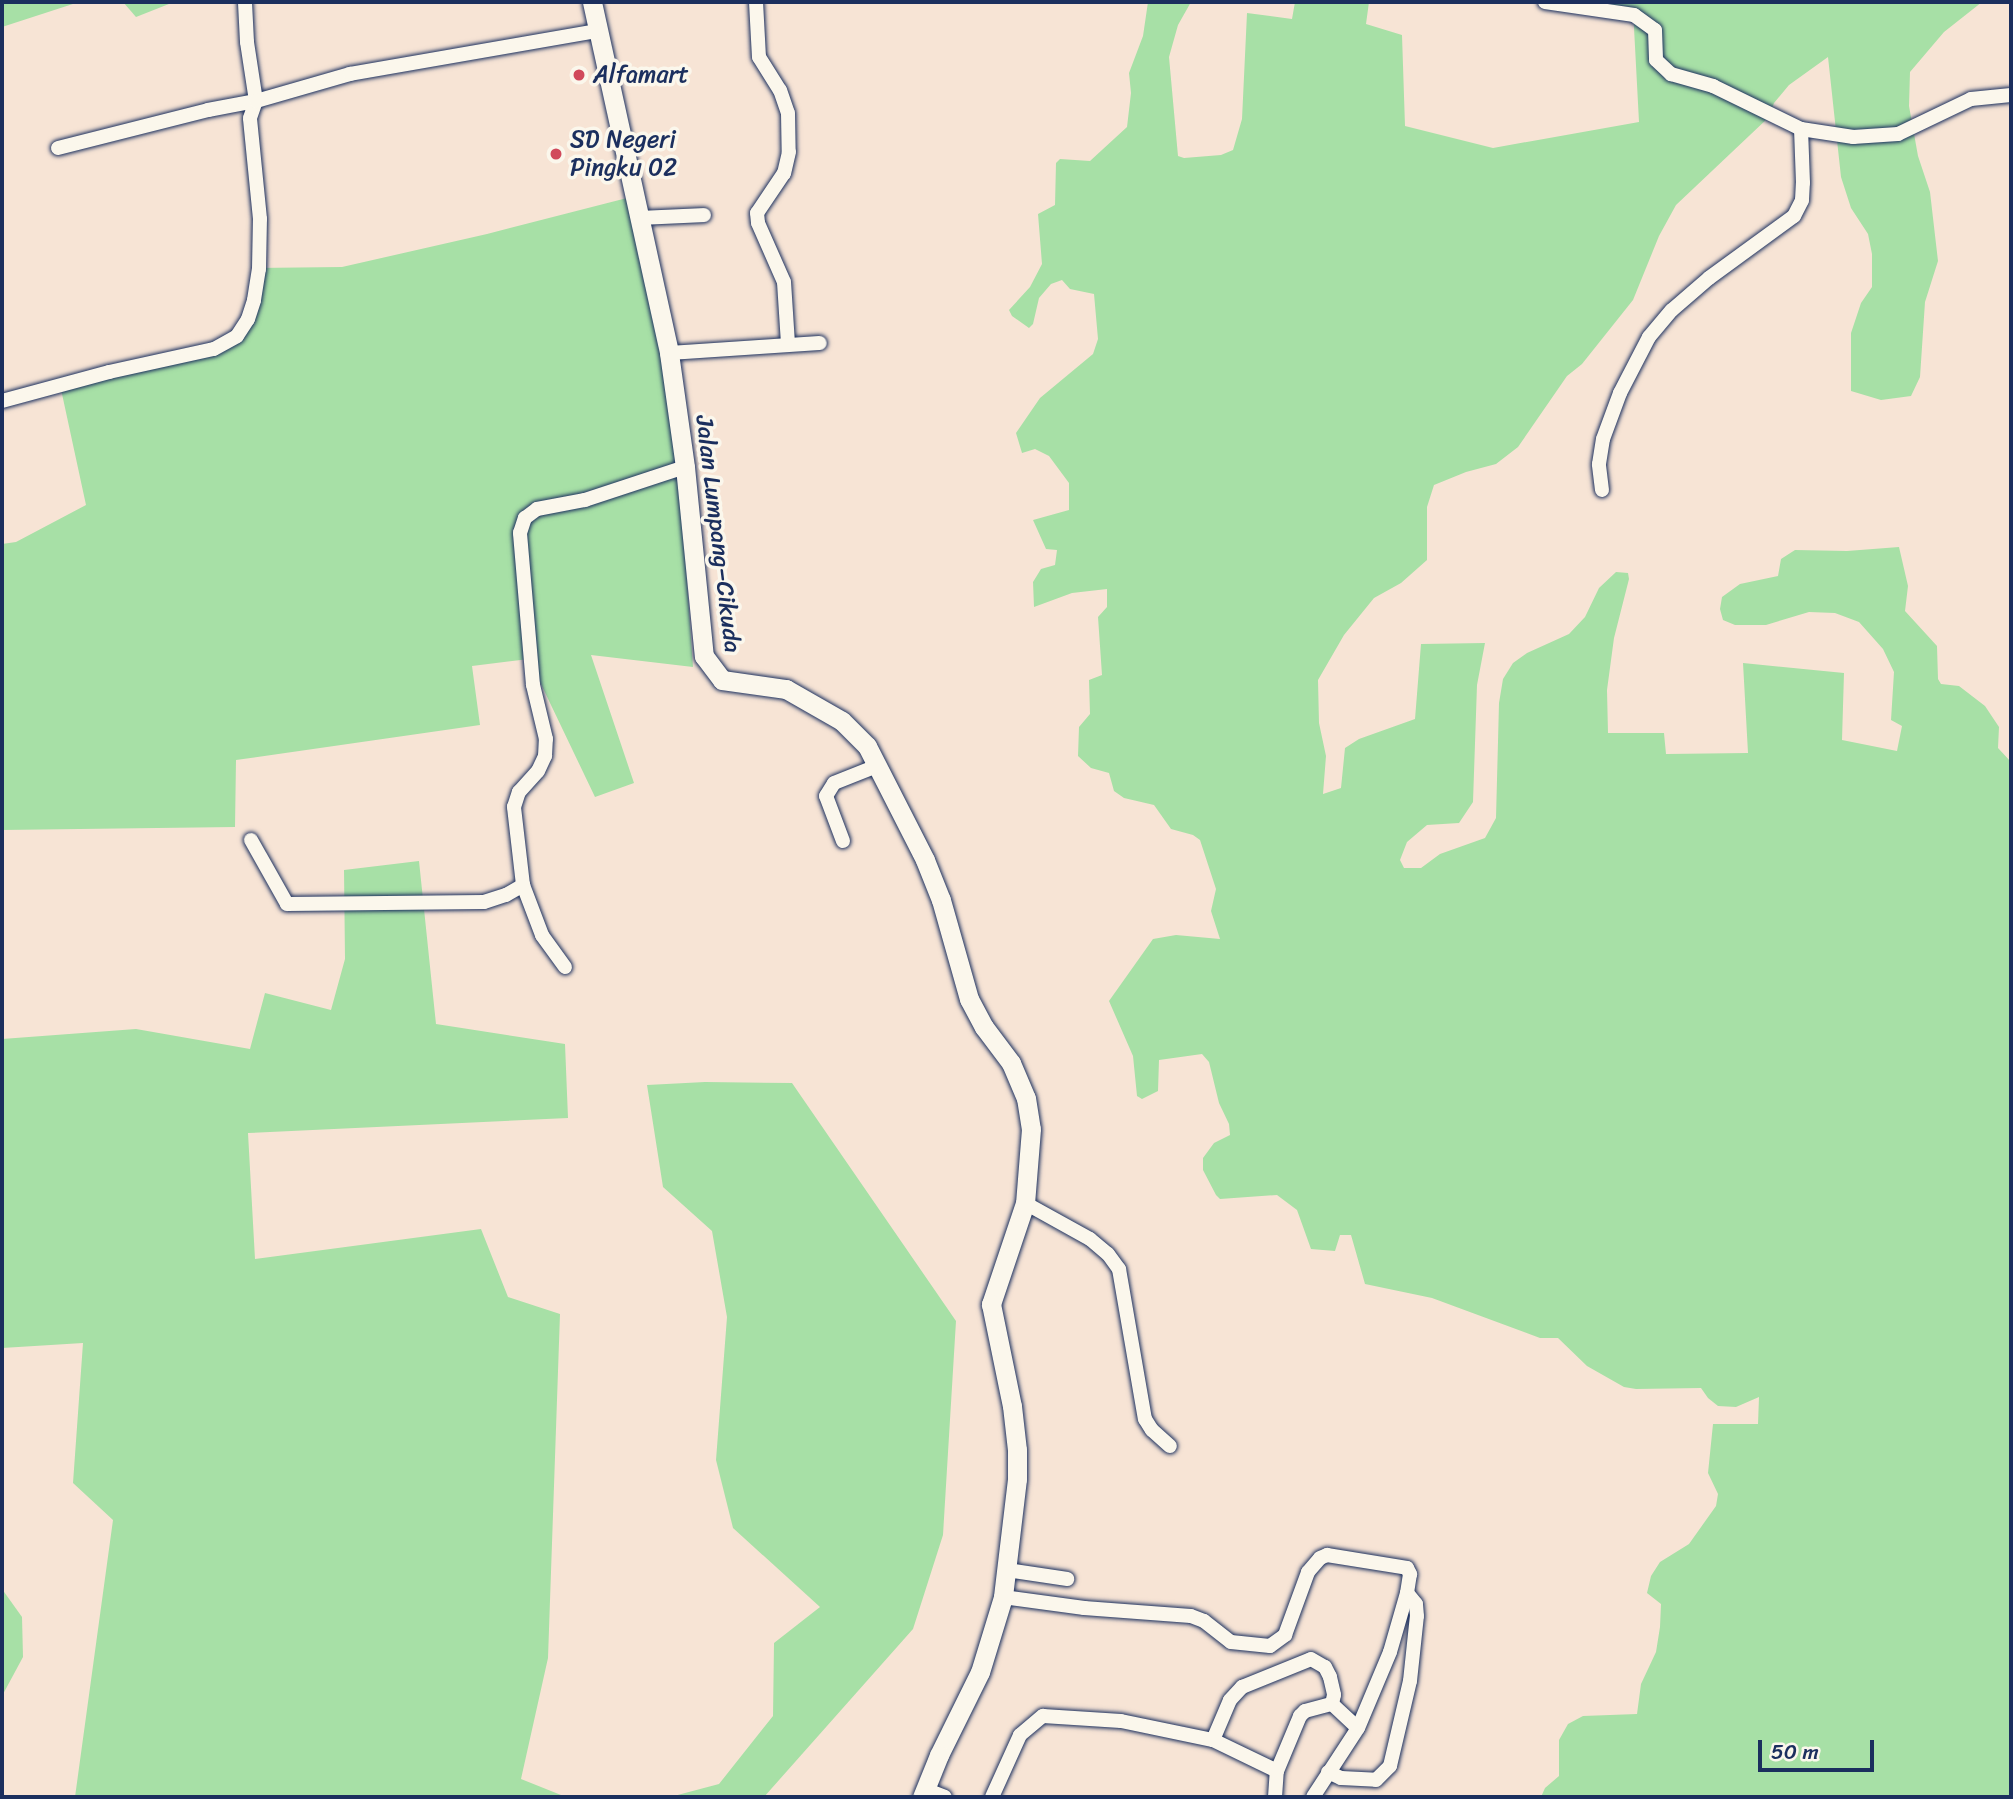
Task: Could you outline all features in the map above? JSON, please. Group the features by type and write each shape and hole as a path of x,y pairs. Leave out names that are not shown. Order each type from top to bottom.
{"street":[{"path":"2,401 109,372 214,349 237,335 248,319 259,269 260,219 250,118 256,101 247,42 245,2"},
{"name":"Jalan Lumpang–Cikuda","path":"592,2 596,31 641,218 669,353 685,467 704,656 713,672 722,680 786,689 820,706 842,721 867,746 925,860 941,900 969,999 1011,1063 1026,1098 1031,1129 1024,1203 991,1304 1012,1406 1017,1450 1017,1479 1007,1570 1003,1597 980,1672 939,1755 931,1795"},
{"path":"756,2 759,57 780,90 788,113 789,152 784,173 757,213 758,223 784,282 788,344"},
{"path":"1545,2 1634,15 1655,30 1656,60 1671,74 1713,86 1801,129 1853,136 1898,134 1971,99 2011,95"},
{"path":"58,148 208,110 256,101 350,74 596,31"},
{"path":"1602,490 1599,464 1603,439 1620,393 1649,337 1672,310 1709,278 1794,216 1802,200 1801,129"},
{"path":"641,218 704,215"},
{"path":"669,353 820,343"},
{"path":"565,967 542,935 523,885 514,807 519,792 538,771 545,756 546,739 533,685 520,533 525,517 537,509 585,500 685,467"},
{"path":"844,841 826,796 834,783 877,766"},
{"path":"251,840 287,904 484,902 506,895 523,885"},
{"path":"1024,1203 1090,1240 1108,1254 1119,1269 1145,1419 1152,1430 1170,1446"},
{"path":"1003,1597 1084,1608 1191,1616 1204,1621 1231,1642 1270,1646 1285,1635 1308,1572 1320,1558 1328,1555 1407,1567 1410,1574 1408,1593 1390,1651 1359,1728 1313,1797"},
{"path":"1007,1570 1067,1578"},
{"path":"1328,1772 1340,1778 1376,1780 1390,1766 1410,1682 1417,1616 1416,1604 1408,1593"},
{"path":"1213,1740 1230,1700 1242,1687 1311,1659 1325,1667 1330,1677 1335,1695 1332,1704"},
{"path":"1332,1704 1359,1728"},
{"path":"1275,1797 1277,1771 1300,1716 1305,1711 1332,1704"},
{"path":"992,1797 1020,1735 1043,1716 1121,1721 1213,1740 1277,1771"}],"green space":[{"path":"2,2 79,2 2,27"},
{"path":"123,2 174,2 136,17"},
{"path":"1148,2 1191,2 1178,25 1169,57 1178,156 1184,158 1221,155 1233,150 1242,119 1247,13 1292,19 1295,2 1369,2 1366,24 1402,35 1405,126 1493,148 1639,122 1633,9 1588,2 1982,2 1944,32 1910,72 1909,106 1918,156 1930,192 1938,261 1925,302 1920,377 1911,396 1881,400 1851,391 1851,333 1861,303 1872,287 1872,254 1868,234 1851,208 1841,177 1828,57 1789,85 1774,103 1768,118 1676,205 1659,236 1633,300 1582,364 1567,376 1518,447 1496,464 1434,485 1427,507 1427,560 1401,583 1374,598 1344,635 1318,680 1319,723 1326,756 1323,794 1341,788 1345,748 1359,739 1415,719 1421,644 1485,643 1477,685 1473,802 1459,823 1427,825 1407,842 1400,860 1404,868 1421,868 1440,854 1485,838 1496,818 1499,703 1503,679 1513,663 1527,653 1569,634 1585,617 1599,588 1616,572 1628,573 1629,579 1614,638 1607,690 1608,733 1664,733 1666,754 1748,753 1743,663 1844,673 1842,740 1897,751 1902,726 1891,720 1894,672 1883,649 1859,622 1835,613 1809,612 1766,625 1735,625 1723,620 1720,609 1722,597 1740,584 1778,576 1781,559 1795,550 1847,551 1899,547 1908,586 1905,611 1937,646 1938,679 1941,684 1959,686 1985,706 1999,727 1998,748 2011,762 2011,1797 1541,1797 1545,1788 1559,1776 1559,1740 1568,1724 1583,1716 1637,1714 1641,1684 1656,1652 1660,1627 1661,1604 1647,1593 1651,1576 1660,1562 1689,1544 1716,1506 1718,1494 1708,1473 1713,1424 1758,1424 1759,1397 1736,1407 1718,1406 1701,1388 1624,1387 1587,1366 1558,1338 1540,1338 1432,1298 1365,1284 1351,1235 1340,1235 1335,1251 1311,1249 1297,1210 1277,1195 1220,1199 1216,1195 1203,1170 1203,1158 1214,1143 1230,1135 1229,1124 1219,1103 1209,1062 1202,1054 1159,1060 1158,1091 1142,1099 1137,1096 1133,1056 1109,1001 1153,939 1176,935 1220,939 1211,911 1216,889 1200,840 1193,835 1171,829 1154,805 1124,798 1114,791 1109,773 1091,768 1078,756 1079,727 1090,714 1089,680 1102,675 1098,617 1107,607 1107,589 1072,593 1034,607 1033,582 1041,569 1055,565 1057,550 1046,549 1033,520 1069,510 1069,483 1049,456 1035,449 1022,453 1016,433 1040,398 1093,354 1098,339 1094,294 1070,289 1062,280 1051,284 1039,298 1033,324 1029,328 1012,316 1009,310 1030,287 1042,264 1038,214 1055,205 1056,163 1060,159 1090,161 1127,127 1131,93 1129,73 1143,36"},
{"path":"627,198 677,395 679,465 693,667 591,655 634,783 595,797 529,659 472,666 480,725 236,760 235,827 2,830 2,544 16,542 86,505 59,380 201,357 241,329 255,268 342,267"},
{"path":"419,861 436,1024 565,1044 568,1118 248,1133 255,1259 481,1229 508,1297 560,1314 548,1658 521,1779 566,1797 75,1797 113,1520 73,1483 83,1343 2,1348 2,1039 136,1029 250,1049 265,993 331,1010 345,959 344,870"},
{"path":"705,1082 792,1083 956,1321 943,1535 913,1629 764,1797 670,1797 719,1784 773,1716 774,1643 820,1607 733,1528 716,1460 727,1317 712,1231 663,1187 647,1085"},
{"path":"2,1589 22,1617 23,1657 2,1696"}],"place":[{"name":"Alfamart","path":"579,75"},
{"name":"SD Negeri Pingku 02","path":"556,154"}]}
